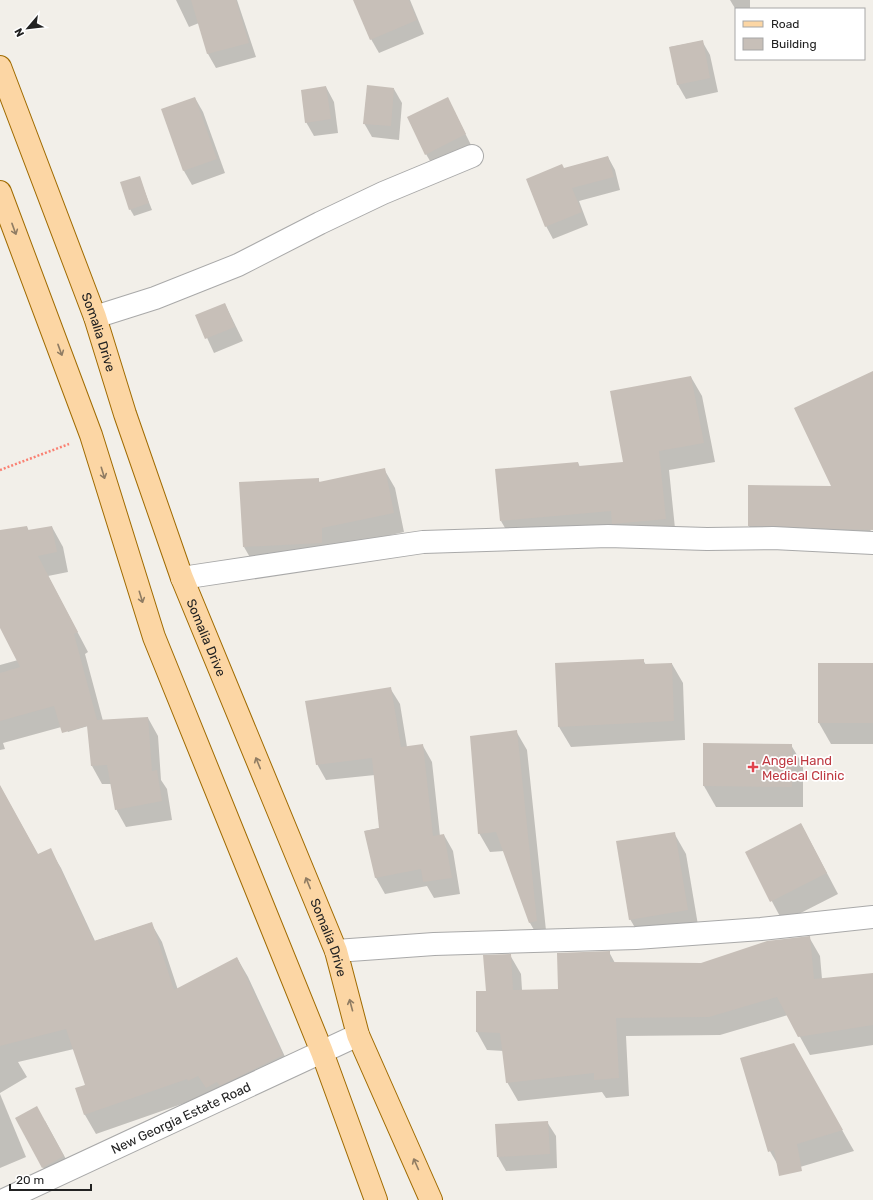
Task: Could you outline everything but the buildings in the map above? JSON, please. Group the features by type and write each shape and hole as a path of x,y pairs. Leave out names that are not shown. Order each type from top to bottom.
{"main road":[{"name":"Somalia Drive","path":"0,67 95,317 125,414 182,578 336,951 358,1035 431,1200"},
{"path":"0,192 91,435 154,637 322,1052 376,1200"}],"street":[{"path":"95,317 155,298 238,265 320,222 383,193 472,156"},
{"path":"182,578 423,542 608,536 707,539 773,538 873,543"},
{"path":"336,951 434,944 636,938 767,929 873,916"},
{"name":"New Georgia Estate Road","path":"4,1200 358,1035"}],"path":[{"path":"0,470 91,435"}],"place":[{"name":"Angel Hand Medical Clinic","path":"753,767"}]}
